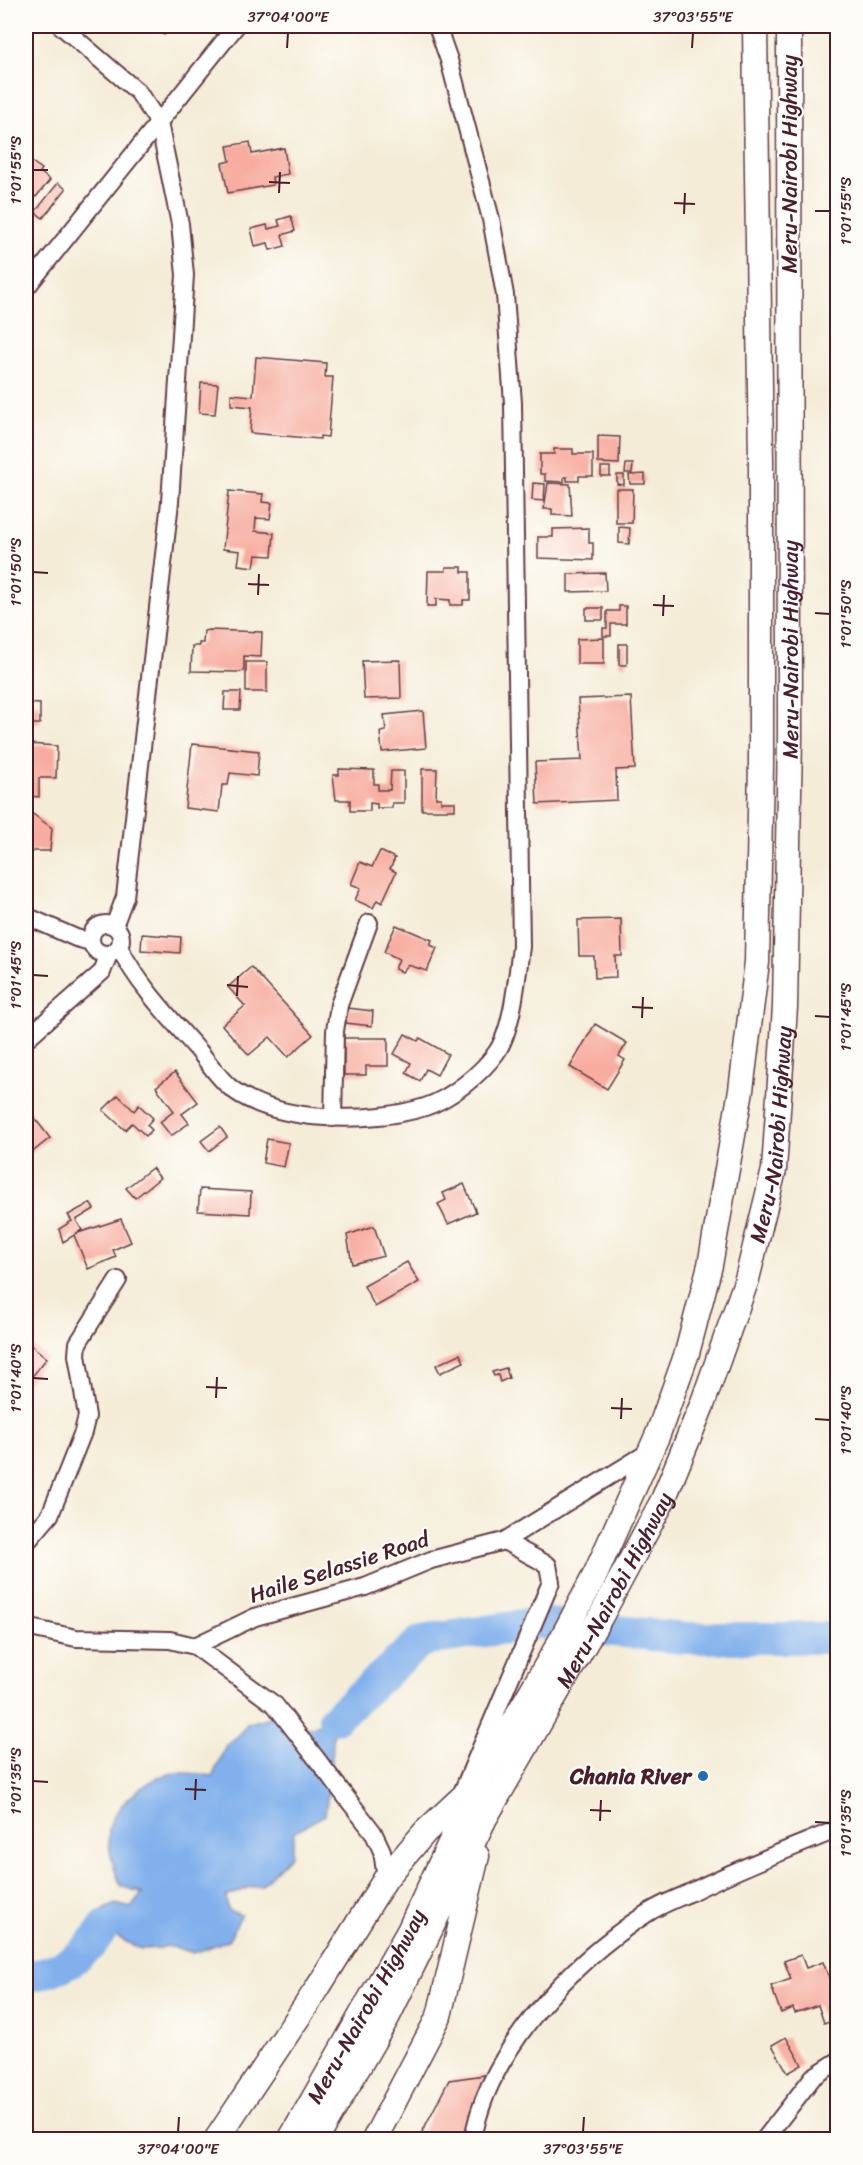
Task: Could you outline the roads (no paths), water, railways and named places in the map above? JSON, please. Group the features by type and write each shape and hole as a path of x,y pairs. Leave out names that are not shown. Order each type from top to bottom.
{"highway":[{"name":"Meru-Nairobi Highway","path":"607,1577 647,1453 658,1434 687,1353 710,1265 741,1090 758,962 761,765 761,461 755,26"},
{"name":"Meru-Nairobi Highway","path":"316,2139 388,2016 568,1649 607,1577 663,1500 702,1405 747,1279 774,1170 785,1007 789,749 789,26"},
{"name":"Meru-Nairobi Highway","path":"290,2139 410,1931 479,1781 568,1649"},
{"path":"216,2139 317,1989 386,1878 425,1832 479,1781"},
{"path":"374,2139 440,2016 484,1818"}],"street":[{"path":"62,26 138,92 159,123 180,224 185,275 170,502 125,897 114,926"},
{"path":"26,288 236,26"},
{"path":"114,950 231,1088 269,1109 333,1118 383,1116 426,1107 474,1079 498,1051 512,1011 521,947 513,403 505,295 491,219 449,60 437,26"},
{"path":"26,916 91,942 98,951 114,950"},
{"path":"333,1118 335,1031 339,1005 369,923"},
{"path":"26,1039 102,972 121,936 114,926 109,924 98,926 91,936 91,942"},
{"path":"26,1543 50,1515 83,1432 87,1416 77,1355 78,1343 118,1280"},
{"name":"Haile Selassie Road","path":"195,1646 255,1617 365,1587 431,1560 504,1541 647,1453"},
{"path":"459,1800 525,1640 549,1589 552,1577 548,1565 504,1541"},
{"path":"26,1627 76,1638 170,1640 195,1646 275,1705 341,1794 373,1832 382,1851 386,1878"},
{"path":"473,2139 496,2069 536,2013 589,1957 647,1913 720,1877 837,1829"},
{"path":"765,2139 813,2078 837,2061"}],"water":[{"path":"281,1713 300,1731 334,1719 332,1763 325,1815 295,1831 291,1855 261,1886 249,1887 226,1897 228,1910 241,1915 229,1940 194,1953 174,1947 141,1949 119,1938 105,1926 101,1911 116,1904 131,1908 142,1893 121,1886 111,1854 109,1837 109,1829 115,1814 138,1790 158,1778 181,1773 213,1776 226,1745 238,1736 247,1724"}],"waterway":[{"name":"Chania River","path":"334,1719 421,1641 539,1623 683,1638 838,1638"},
{"path":"26,1977 51,1971 72,1961 89,1946 105,1926"}],"place":[{"name":"Chania River","path":"703,1776"}]}
